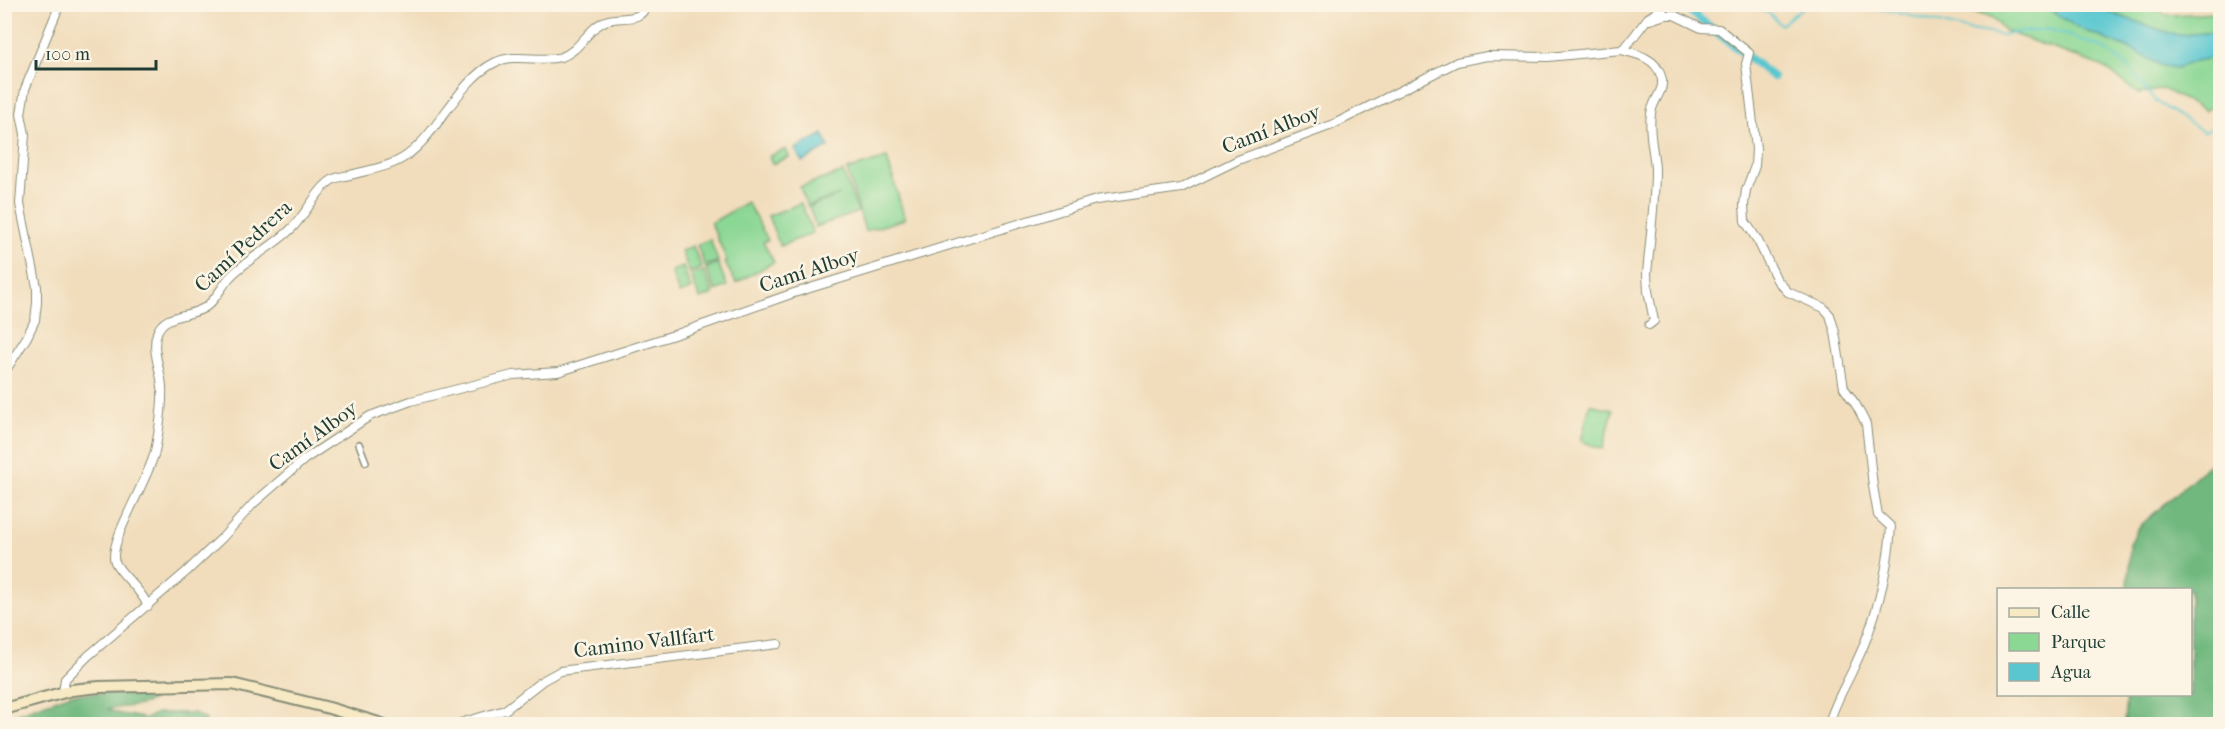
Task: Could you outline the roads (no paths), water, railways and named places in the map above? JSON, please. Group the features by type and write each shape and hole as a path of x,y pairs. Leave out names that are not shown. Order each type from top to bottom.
{"main road":[{"path":"4,709 63,692 99,687 232,684 329,708 382,724"}],"street":[{"path":"4,374 27,337 34,320 37,303 35,277 20,204 25,134 21,114 25,90 60,4"},
{"name":"Camí Pedrera","path":"148,606 143,594 116,563 113,554 117,537 141,489 154,454 162,388 156,348 159,327 169,319 194,313 206,307 230,277 292,229 332,180 393,163 416,149 450,105 482,71 493,63 507,58 563,57 600,25 608,20 637,16 643,13 646,4"},
{"path":"1621,50 1653,14 1669,4"},
{"path":"1641,26 1654,18 1674,15 1701,28 1722,30 1749,53 1746,64 1756,150 1755,166 1746,190 1745,221 1777,280 1788,292 1824,308 1830,315 1836,332 1844,388 1866,424 1878,515 1891,527 1890,549 1873,617 1856,664 1828,724"},
{"path":"1621,50 1646,58 1658,69 1662,79 1661,91 1653,105 1650,118 1654,170 1647,274 1654,321 1649,325"},
{"name":"Camí Alboy","path":"63,692 65,679 88,656 148,606 222,538 263,496 305,459 370,416 411,401 513,375 558,372 794,293 1096,200 1181,188 1238,160 1332,125 1457,62 1487,56 1548,57 1621,50"},
{"path":"359,444 366,462"},
{"name":"Camino Vallfart","path":"457,724 505,710 542,681 560,671 778,644"}],"water":[{"path":"2043,5 2096,5 2114,14 2175,35 2220,32 2220,57 2195,61 2177,68 2162,66 2135,51 2076,27"},
{"path":"823,134 829,147 802,162 795,149"}],"waterway":[{"path":"1681,4 1773,77"},
{"path":"1755,4 1781,25 1807,4"},
{"path":"1822,4 1887,10 1959,28 2001,35 2047,29 2065,34 2103,48 2130,68 2155,101 2204,132 2220,123"}]}
